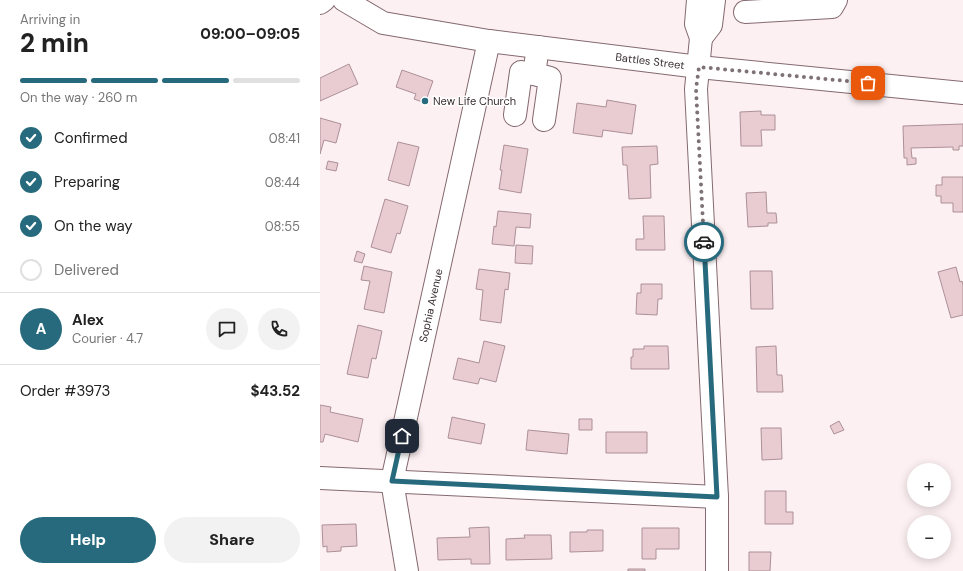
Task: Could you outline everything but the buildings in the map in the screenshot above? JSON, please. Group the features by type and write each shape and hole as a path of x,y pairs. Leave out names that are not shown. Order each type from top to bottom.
{"street":[{"path":"320,3 324,0"},
{"name":"Battles Street","path":"344,0 383,22 489,41 699,67 963,93"},
{"path":"698,0 696,24 701,38 697,97 717,497 717,571"},
{"path":"701,38 711,25 714,0"},
{"path":"745,12 832,8 836,0"},
{"name":"Sophia Avenue","path":"406,571 392,481 489,41"},
{"path":"534,74 538,47"},
{"path":"515,115 521,72 534,74 550,78 544,120"},
{"path":"320,478 717,497"}],"way so far":[{"path":"704,242 696,89 699,67 868,83"}],"place":[{"name":"New Life Church","path":"425,101"}],"route":[{"path":"402,436 392,481 717,497 704,242"}]}
